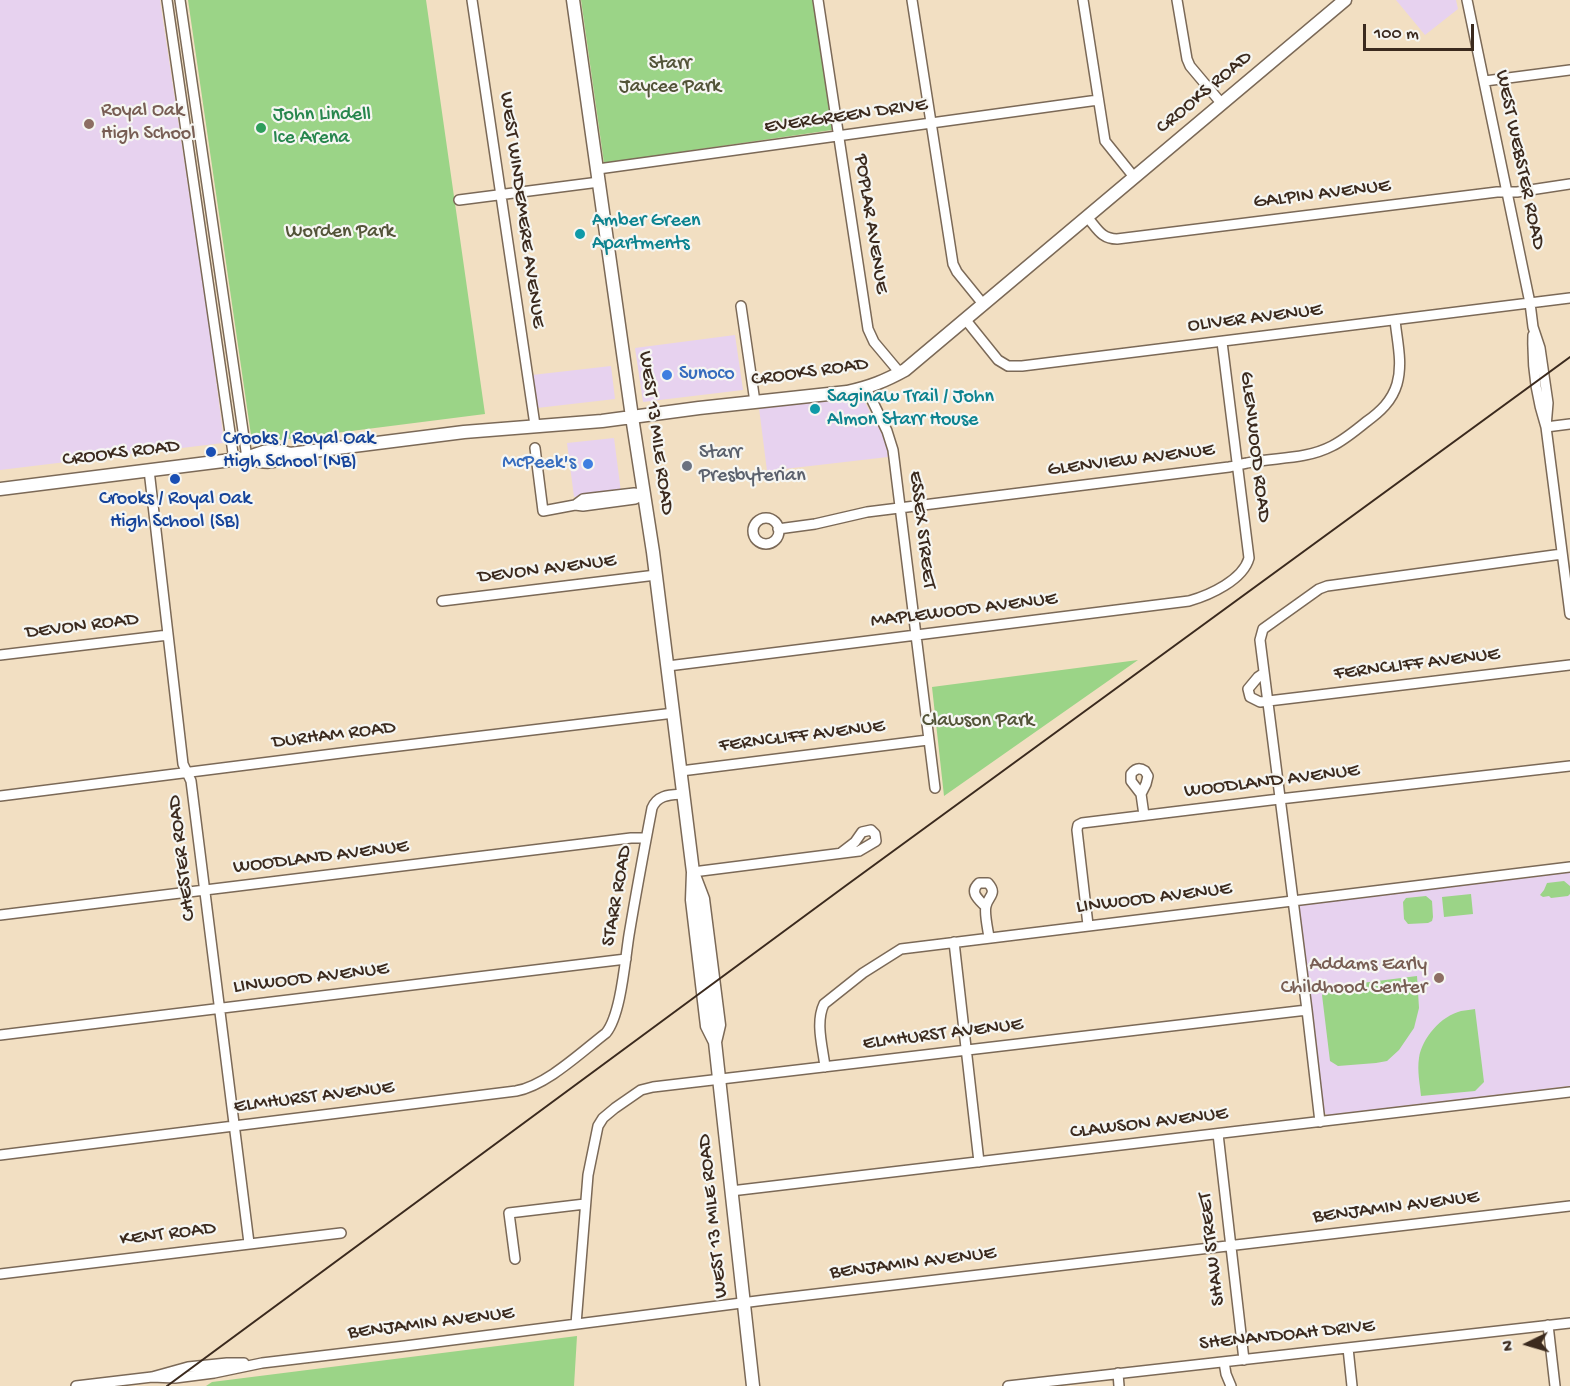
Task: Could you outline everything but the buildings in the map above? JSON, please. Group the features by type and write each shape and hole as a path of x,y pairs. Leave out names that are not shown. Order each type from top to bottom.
{"main road":[{"name":"WEST 13 MILE ROAD","path":"573,0 656,575 693,872 703,898 719,1025 715,1042 753,1386"},
{"name":"CROOKS ROAD","path":"0,489 234,460 278,450 290,454 464,432 584,423 847,392 884,382 900,373 1345,0"}],"street":[{"path":"167,0 234,460"},
{"path":"180,0 247,458"},
{"name":"WEST WINDEMERE AVENUE","path":"472,0 535,425"},
{"name":"POPLAR AVENUE","path":"818,0 868,329 874,342 900,373"},
{"path":"912,0 953,264 983,304"},
{"path":"1083,0 1105,141 1134,177"},
{"path":"1177,0 1186,59 1222,104"},
{"name":"WEST WEBSTER ROAD","path":"1467,0 1530,303 1533,327 1540,348 1548,403 1546,427 1565,550 1570,614"},
{"path":"172,33 184,31"},
{"path":"1485,81 1570,70"},
{"name":"EVERGREEN DRIVE","path":"598,169 1098,100"},
{"path":"183,111 196,109"},
{"path":"189,155 202,153"},
{"path":"459,200 599,182"},
{"name":"GALPIN AVENUE","path":"1088,217 1102,235 1113,239 1570,184"},
{"path":"206,273 219,271"},
{"name":"OLIVER AVENUE","path":"965,319 998,360 1003,364 1015,366 1570,298"},
{"path":"741,306 755,402"},
{"name":"GLENVIEW AVENUE","path":"778,529 814,524 867,512 1238,465 1322,451 1334,446 1383,408 1395,392 1400,367 1395,320"},
{"name":"GLENWOOD ROAD","path":"1222,342 1249,558"},
{"path":"218,347 231,351"},
{"name":"ESSEX STREET","path":"866,388 892,444 935,789"},
{"path":"228,421 241,418"},
{"path":"1546,427 1570,424"},
{"path":"535,448 543,511 575,505 583,499 634,493 644,494"},
{"name":"CHESTER ROAD","path":"148,470 183,764 191,781 249,1243"},
{"path":"1320,1122 1260,640 1263,629 1319,589 1327,586 1565,550"},
{"name":"MAPLEWOOD AVENUE","path":"668,666 1189,601 1205,597 1220,588 1244,569 1249,558"},
{"name":"DEVON AVENUE","path":"442,601 656,575"},
{"name":"DEVON ROAD","path":"0,655 168,635"},
{"name":"FERNCLIFF AVENUE","path":"1268,700 1570,665"},
{"path":"1264,673 1254,681 1248,691 1250,697 1260,702 1268,700"},
{"name":"DURHAM ROAD","path":"0,796 674,713"},
{"name":"FERNCLIFF AVENUE","path":"681,771 928,740"},
{"name":"WOODLAND AVENUE","path":"1088,925 1077,830 1078,825 1082,823 1570,766"},
{"name":"STARR ROAD","path":"612,1027 652,808 654,802 665,796 684,794"},
{"path":"1141,794 1144,815"},
{"name":"WOODLAND AVENUE","path":"0,915 646,838"},
{"path":"693,872 842,852"},
{"name":"LINWOOD AVENUE","path":"825,1067 820,1022 824,1005 897,950 1570,867"},
{"path":"986,906 989,937"},
{"path":"954,942 979,1162"},
{"name":"LINWOOD AVENUE","path":"0,1035 626,959"},
{"name":"ELMHURST AVENUE","path":"585,1204 588,1175 600,1122 609,1112 645,1089 1307,1010"},
{"name":"ELMHURST AVENUE","path":"0,1155 526,1089 547,1078 612,1027"},
{"name":"CLAWSON AVENUE","path":"731,1191 1570,1092"},
{"name":"SHAW STREET","path":"1218,1134 1244,1360"},
{"path":"515,1259 509,1212 585,1204 576,1324"},
{"name":"BENJAMIN AVENUE","path":"76,1386 152,1377 175,1378 262,1363 744,1303 1570,1206"},
{"name":"KENT ROAD","path":"0,1274 341,1233"},
{"name":"SHENANDOAH DRIVE","path":"1010,1386 1570,1323"},
{"path":"1548,1325 1555,1386"},
{"path":"1348,1348 1352,1386"},
{"path":"1224,1362 1231,1386"},
{"path":"1118,1373 1119,1386"}],"shaded area":[{"name":"Royal Oak High School","path":"0,0 160,0 210,331 223,443 0,470"},
{"path":"1396,0 1456,0 1458,9 1425,35"},
{"path":"735,335 743,390 643,402 635,348"},
{"path":"611,366 615,399 537,408 532,375"},
{"path":"862,397 886,441 888,457 767,471 759,408"},
{"path":"614,438 621,492 574,497 567,443"},
{"name":"Addams Early Childhood Center","path":"1570,872 1570,1086 1327,1115 1324,1112 1300,904"}],"green space":[{"name":"Worden Park","path":"188,0 426,0 485,414 252,442"},
{"name":"Starr Jaycee Park","path":"581,0 813,0 832,130 604,163"},
{"name":"Clawson Park","path":"1138,660 944,796 932,687"},
{"path":"1564,881 1570,886 1568,896 1551,898 1540,895 1547,883"},
{"path":"1471,894 1473,914 1444,917 1442,897"},
{"path":"1426,896 1432,901 1432,921 1408,924 1404,919 1403,902 1406,898"},
{"path":"1417,976 1419,1008 1414,1028 1399,1050 1387,1061 1376,1063 1338,1066 1330,1061 1322,995 1330,987"},
{"path":"1475,1009 1484,1082 1475,1091 1421,1096 1419,1058 1428,1036 1446,1018 1461,1011"},
{"path":"577,1336 574,1386 206,1386 212,1382"}],"railway":[{"path":"167,1386 844,887 1570,357"}],"place":[{"name":"Royal Oak High School","path":"89,124"},
{"name":"John Lindell Ice Arena","path":"261,128"},
{"name":"Amber Green Apartments","path":"580,234"},
{"name":"Sunoco","path":"667,375"},
{"name":"Saginaw Trail / John Almon Starr House","path":"815,409"},
{"name":"Crooks / Royal Oak High School (NB)","path":"211,452"},
{"name":"McPeek's","path":"588,464"},
{"name":"Starr Presbyterian","path":"687,466"},
{"name":"Crooks / Royal Oak High School (SB)","path":"175,479"},
{"name":"Addams Early Childhood Center","path":"1439,978"}]}
